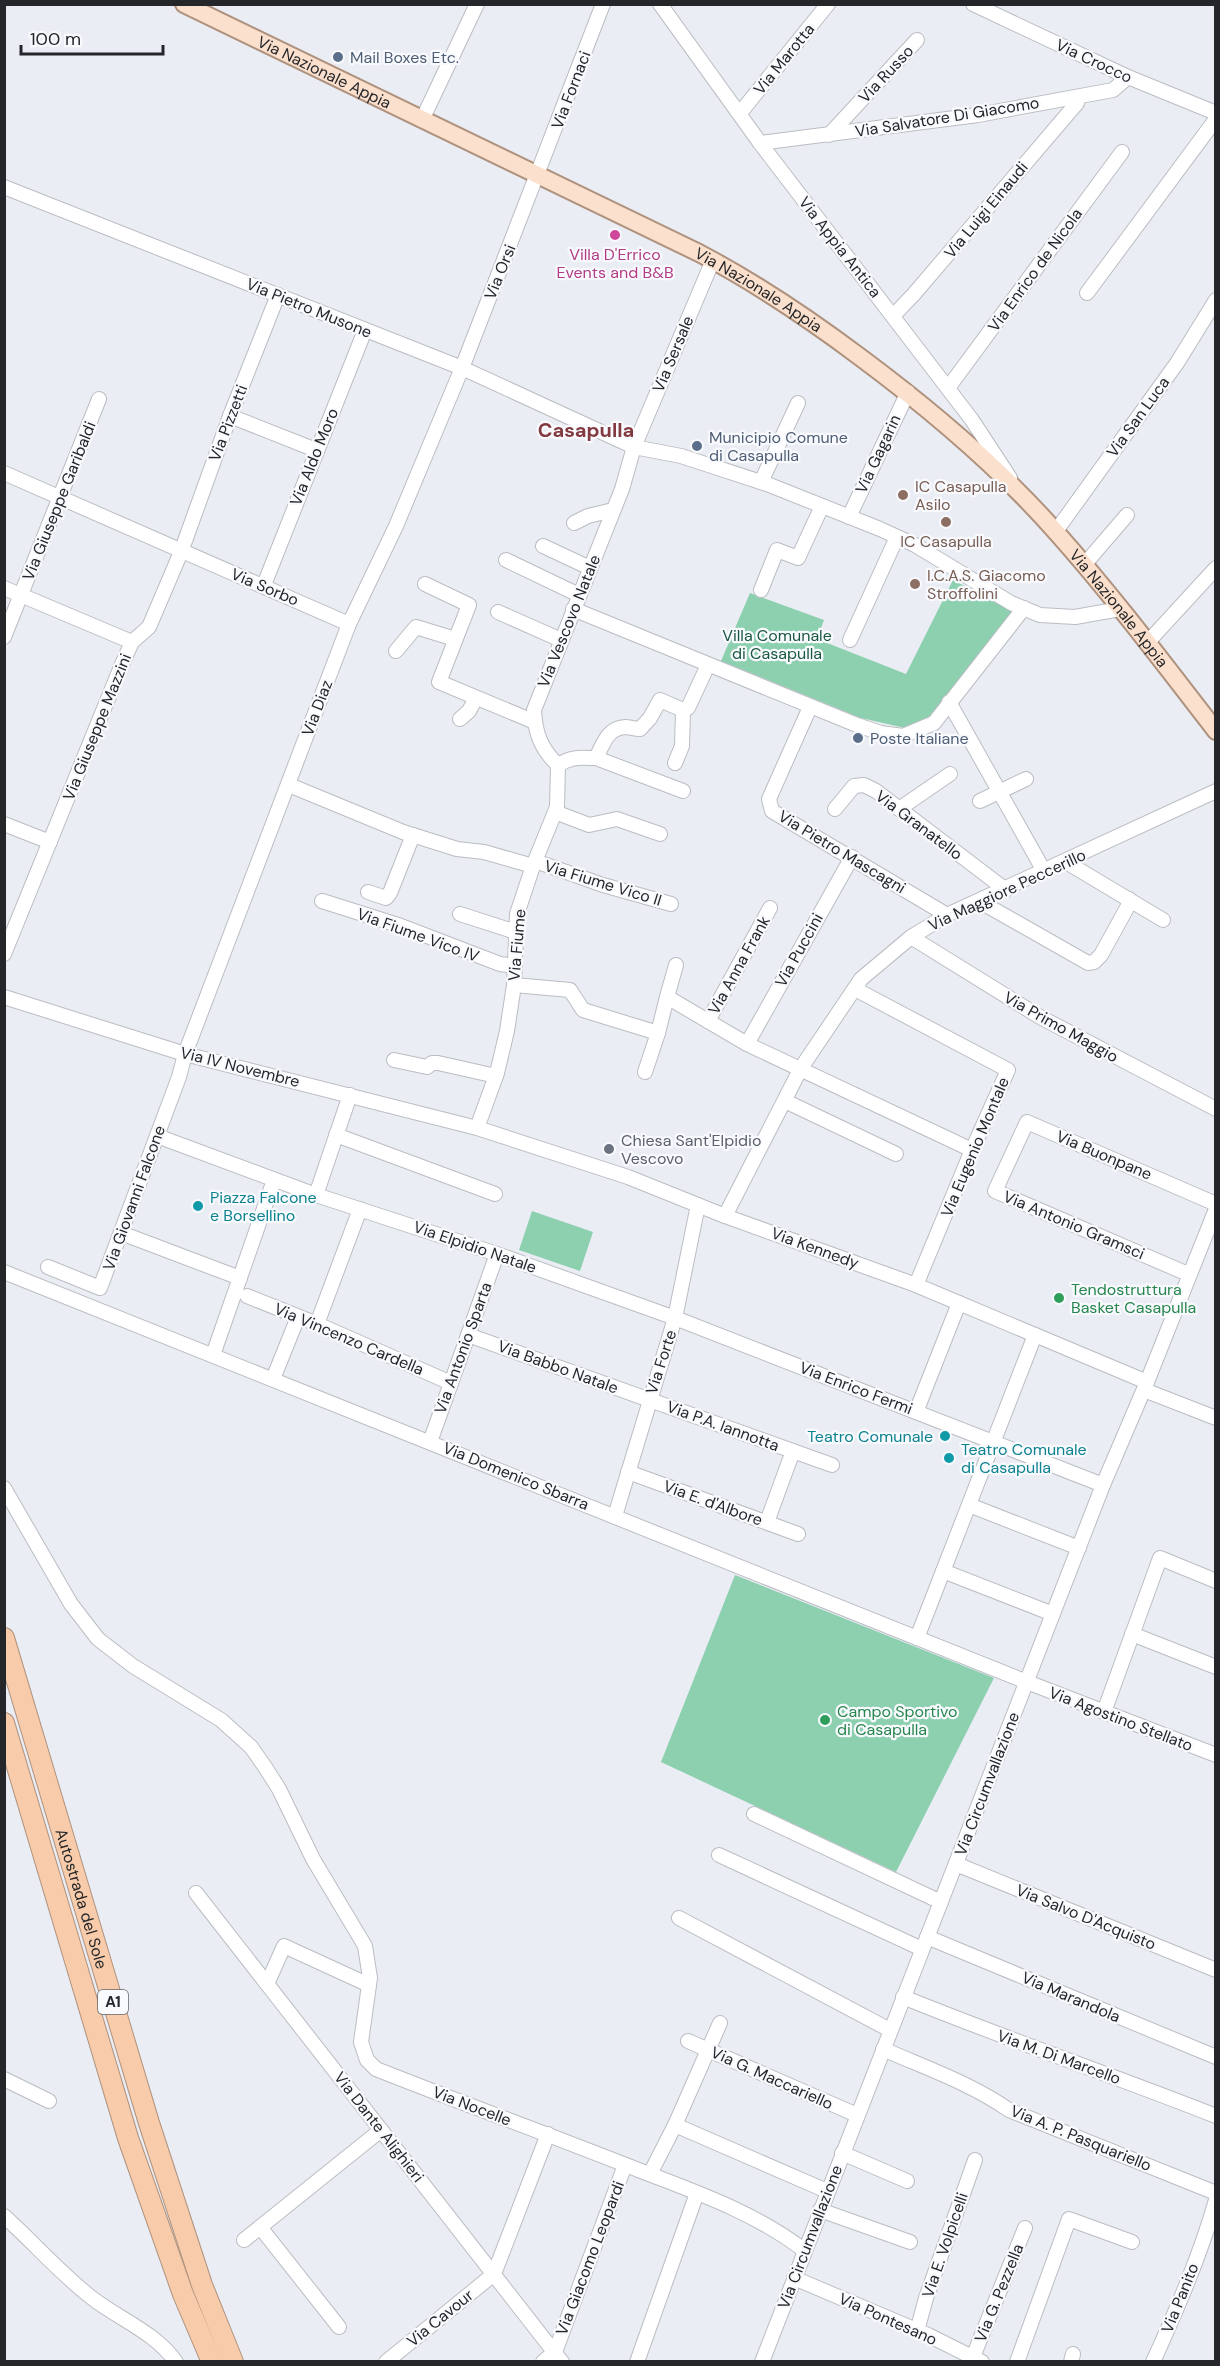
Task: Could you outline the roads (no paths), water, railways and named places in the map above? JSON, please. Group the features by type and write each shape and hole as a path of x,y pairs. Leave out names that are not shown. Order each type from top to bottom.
{"highway":[{"name":"Autostrada del Sole","path":"4,1638 149,2123 202,2285 233,2361"},
{"name":"Autostrada del Sole","path":"4,1723 128,2138 183,2294 212,2361"}],"main road":[{"name":"Via Nazionale Appia","path":"184,4 713,260 772,294 908,392 1018,491 1084,565 1215,731"}],"street":[{"path":"422,120 477,4"},
{"name":"Via Fornaci","path":"538,176 603,4"},
{"name":"Via Appia Antica","path":"660,4 760,143 988,441 1018,491"},
{"name":"Via Marotta","path":"740,113 828,4"},
{"name":"Via Crocco","path":"973,4 1128,77 1215,113"},
{"name":"Via Russo","path":"829,135 917,40"},
{"name":"Via Salvatore Di Giacomo","path":"760,143 978,115 1113,90 1128,77"},
{"name":"Via Luigi Einaudi","path":"893,316 1077,103"},
{"path":"1087,292 1215,119"},
{"name":"Via Enrico de Nicola","path":"948,388 1122,152"},
{"name":"Via Orsi","path":"462,368 538,176"},
{"name":"Via Pietro Musone","path":"4,187 462,368 634,447 681,456 761,482 915,544 1024,609 1040,615 1075,617 1120,609"},
{"name":"Via Sersale","path":"634,447 713,260"},
{"name":"Via Pizzetti","path":"181,552 230,416 278,295"},
{"name":"Via San Luca","path":"1056,531 1177,363 1215,300"},
{"name":"Via Aldo Moro","path":"264,585 365,330"},
{"name":"Via Diaz","path":"185,1054 349,624 396,526 462,368"},
{"name":"Via Gagarin","path":"849,517 908,392"},
{"name":"Via Giuseppe Garibaldi","path":"4,637 99,399"},
{"path":"761,482 798,403"},
{"path":"230,416 316,450"},
{"path":"610,436 630,435 643,427"},
{"path":"610,436 623,455 627,473"},
{"name":"Via Vescovo Natale","path":"558,765 545,753 535,729 534,710 613,510 634,447"},
{"name":"Via Sorbo","path":"4,473 349,624"},
{"path":"761,590 777,550 798,558 822,506"},
{"path":"574,523 588,516 613,510"},
{"path":"1084,565 1127,515"},
{"path":"850,640 897,537"},
{"path":"543,546 590,568"},
{"name":"Via Giuseppe Mazzini","path":"4,954 132,642 149,627 181,552"},
{"path":"506,560 579,595"},
{"path":"1147,643 1215,568"},
{"path":"425,584 469,605 439,682 535,722"},
{"path":"4,588 132,642"},
{"path":"573,609 810,707 881,733 903,736 934,723 1024,609"},
{"path":"498,612 561,640"},
{"path":"396,651 416,627 455,639"},
{"path":"596,758 607,735 626,727 640,729 660,700 683,710 688,708 708,665"},
{"path":"460,719 470,711 476,698"},
{"path":"949,702 1044,872"},
{"name":"Via Pietro Mascagni","path":"810,707 769,799 772,811 947,915"},
{"path":"675,763 682,746 683,710"},
{"path":"558,765 569,758 578,756 596,758 683,791"},
{"name":"Via Fiume","path":"477,1128 496,1076 507,1031 514,985 517,914 557,807 558,765"},
{"path":"899,808 950,774"},
{"path":"980,801 1026,779"},
{"name":"Via Fiume Vico II","path":"289,784 413,835 457,849 484,852 534,864 670,904"},
{"name":"Via Granatello","path":"835,809 854,786 864,785 899,808 1006,890"},
{"name":"Via Maggiore Peccerillo","path":"725,1216 801,1068 861,979 911,937 947,915 1006,890 1215,791"},
{"path":"555,812 589,825 617,819 660,834"},
{"path":"4,824 50,842"},
{"path":"368,892 386,898 390,894 413,835"},
{"name":"Via Puccini","path":"747,1044 852,857"},
{"path":"1066,862 1163,920"},
{"path":"979,901 1088,963 1094,962 1101,955 1128,906 1129,899"},
{"name":"Via Fiume Vico IV","path":"322,901 400,926 500,964 515,966"},
{"name":"Via Anna Frank","path":"708,1021 770,908"},
{"path":"460,914 516,932"},
{"name":"Via Primo Maggio","path":"911,937 1040,1017 1215,1108"},
{"path":"645,1072 676,965"},
{"path":"514,985 570,990 583,1010 658,1033"},
{"name":"Via Eugenio Montale","path":"855,989 1008,1070 916,1285"},
{"name":"Via IV Novembre","path":"4,997 185,1054 477,1128"},
{"name":"Via Anna Frank","path":"667,997 747,1044 972,1150"},
{"name":"Via Giovanni Falcone","path":"48,1267 100,1288 179,1077 185,1054"},
{"path":"394,1060 427,1067 432,1063 438,1063 496,1076"},
{"path":"316,1195 350,1095"},
{"path":"784,1101 896,1154"},
{"name":"Via Buonpane","path":"1010,1155 1027,1122 1215,1203"},
{"name":"Via Kennedy","path":"477,1128 628,1177 725,1216 916,1285 1035,1335 1215,1419"},
{"path":"336,1135 495,1194"},
{"path":"157,1136 274,1179 213,1355"},
{"name":"Via Antonio Gramsci","path":"1010,1155 995,1191 1188,1275"},
{"name":"Via Elpidio Natale","path":"274,1179 496,1254 675,1318"},
{"name":"Via Forte","path":"615,1516 675,1318 698,1205"},
{"path":"317,1324 360,1209"},
{"name":"Via Circumvallazione","path":"762,2361 1103,1485 1146,1386 1215,1209"},
{"path":"121,1233 240,1278"},
{"name":"Via Antonio Sparta","path":"430,1442 496,1254"},
{"name":"Via Domenico Sbarra","path":"4,1272 1027,1682"},
{"name":"Via Vincenzo Cardella","path":"247,1296 451,1383"},
{"path":"916,1412 959,1303"},
{"path":"273,1379 298,1317"},
{"name":"Via Enrico Fermi","path":"675,1318 1103,1485"},
{"name":"Via Babbo Natale","path":"468,1335 649,1399"},
{"path":"917,1638 1035,1335"},
{"name":"Via P.A. Iannotta","path":"649,1399 832,1465"},
{"path":"767,1522 793,1451"},
{"name":"Via E. d'Albore","path":"628,1472 798,1534"},
{"name":"Via Nocelle","path":"4,1488 71,1604 98,1639 133,1666 200,1706 236,1731 251,1747 279,1789 323,1877 365,1946 370,1969 361,2042 367,2060 376,2069 697,2193 760,2220 805,2251"},
{"path":"969,1505 1079,1548"},
{"path":"1104,1712 1160,1558 1215,1581"},
{"path":"943,1571 1053,1614"},
{"path":"1132,1635 1215,1667"},
{"name":"Via Agostino Stellato","path":"1027,1682 1215,1755"},
{"path":"754,1814 941,1902"},
{"name":"Via Marandola","path":"719,1856 925,1943 1215,2056"},
{"name":"Via Salvo D'Acquisto","path":"956,1864 1215,1970"},
{"name":"Via Dante Alighieri","path":"196,1893 558,2357"},
{"path":"679,1917 890,2030"},
{"path":"267,1984 284,1946 369,1985"},
{"name":"Via M. Di Marcello","path":"903,1998 993,2034 1065,2058 1215,2116"},
{"path":"650,2174 675,2125 720,2023"},
{"name":"Via G. Maccariello","path":"688,2041 857,2115"},
{"name":"Via A. P. Pasquariello","path":"883,2049 979,2091 1009,2110 1215,2193"},
{"path":"4,2079 49,2101"},
{"path":"675,2125 827,2191"},
{"path":"244,2240 381,2130"},
{"path":"494,2274 548,2134"},
{"path":"842,2153 907,2181"},
{"name":"Via E. Volpicelli","path":"917,2331 926,2298 975,2160"},
{"name":"Via Giacomo Leopardi","path":"558,2357 626,2165"},
{"path":"637,2361 697,2193"},
{"name":"Via Panito","path":"1153,2361 1208,2227 1215,2200"},
{"path":"820,2211 910,2242"},
{"path":"4,2216 92,2298 149,2336 169,2351 176,2361"},
{"path":"1017,2361 1069,2219 1132,2242"},
{"path":"260,2227 339,2327"},
{"name":"Via G. Pezzella","path":"978,2359 1024,2228"},
{"name":"Via Cavour","path":"386,2361 494,2274"},
{"name":"Via Pontesano","path":"794,2278 978,2359"},
{"path":"543,2361 558,2357"}],"place":[{"name":"Mail Boxes Etc.","path":"338,57"},
{"name":"Villa D'Errico Events and B&B","path":"615,235"},
{"name":"Municipio Comune di Casapulla","path":"697,446"},
{"name":"IC Casapulla Asilo","path":"903,495"},
{"name":"IC Casapulla","path":"946,522"},
{"name":"I.C.A.S. Giacomo Stroffolini","path":"915,584"},
{"name":"Poste Italiane","path":"858,738"},
{"name":"Chiesa Sant'Elpidio Vescovo","path":"609,1149"},
{"name":"Piazza Falcone e Borsellino","path":"198,1206"},
{"name":"Tendostruttura Basket Casapulla","path":"1059,1298"},
{"name":"Teatro Comunale","path":"945,1436"},
{"name":"Teatro Comunale di Casapulla","path":"949,1458"},
{"name":"Campo Sportivo di Casapulla","path":"825,1720"}],"district":[{"name":"Casapulla","path":"586,430"}],"park label":[{"name":"Villa Comunale di Casapulla","path":"777,644"}]}
